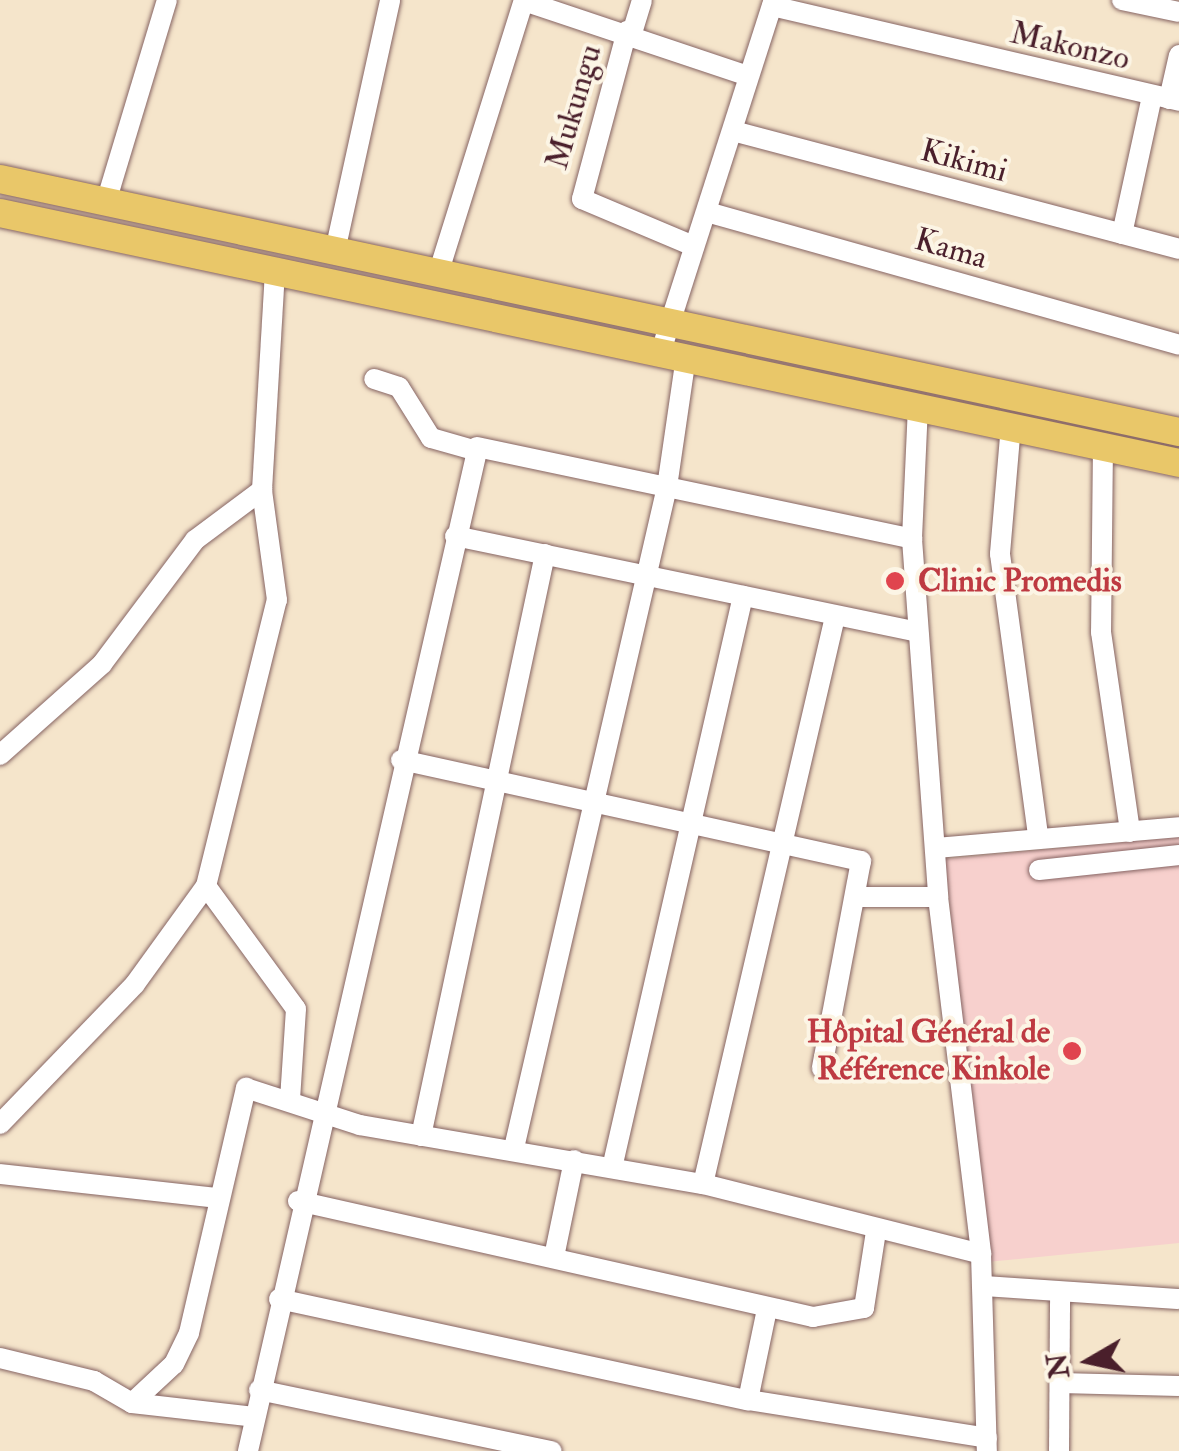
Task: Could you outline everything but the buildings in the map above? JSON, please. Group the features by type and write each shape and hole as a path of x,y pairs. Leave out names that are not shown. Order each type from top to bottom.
{"highway":[{"path":"0,179 438,274 672,344 918,406 1179,463"},
{"path":"0,213 275,273 1179,432"}],"street":[{"path":"106,202 167,0"},
{"path":"335,251 390,0"},
{"path":"438,274 524,0 629,32 748,76"},
{"path":"629,32 642,0"},
{"path":"1122,0 1179,12"},
{"path":"514,1148 598,802 667,488 672,344 693,246 773,3"},
{"name":"Makonzo","path":"773,3 1167,98"},
{"name":"Mukungu","path":"629,32 582,199 693,246"},
{"path":"1122,234 1179,55"},
{"name":"Kikimi","path":"734,130 1179,249"},
{"name":"Kama","path":"707,212 1179,346"},
{"path":"0,1124 134,984 206,886 277,600 262,490 275,273"},
{"path":"374,379 400,386 431,438 912,539"},
{"path":"279,1299 748,1400 987,1444 981,1254 938,897 918,632 912,539 918,406"},
{"path":"1010,425 1000,554 1038,836"},
{"path":"1103,444 1100,632 1130,832"},
{"path":"248,1451 298,1201 477,447"},
{"path":"0,755 102,664 196,540 262,490"},
{"path":"455,536 646,574 834,620 918,632"},
{"path":"421,1136 545,554"},
{"path":"612,1168 743,596"},
{"path":"703,1184 834,620"},
{"path":"402,760 861,861 858,898 822,1068"},
{"path":"936,848 1038,836 1179,827"},
{"path":"1038,870 1179,855"},
{"path":"206,886 296,1010 290,1099"},
{"path":"858,898 938,897"},
{"path":"132,1403 182,1351 242,1090 290,1099 321,1112 421,1136 514,1148 703,1184 876,1231 981,1254"},
{"path":"554,1256 574,1160"},
{"path":"0,1174 218,1198"},
{"path":"298,1201 554,1256 767,1310 832,1318 864,1308 876,1231"},
{"path":"983,1286 1179,1299"},
{"path":"1059,1451 1060,1294"},
{"path":"748,1400 767,1310"},
{"path":"0,1358 94,1381 132,1403 254,1417"},
{"path":"1060,1382 1179,1386"},
{"path":"259,1390 552,1451"}],"shaded area":[{"name":"Hôpital Général de Référence Kinkole","path":"1179,837 1179,1243 987,1262 945,859"}],"place":[{"name":"Clinic Promedis","path":"895,581"},
{"name":"Hôpital Général de Référence Kinkole","path":"1072,1051"}]}
